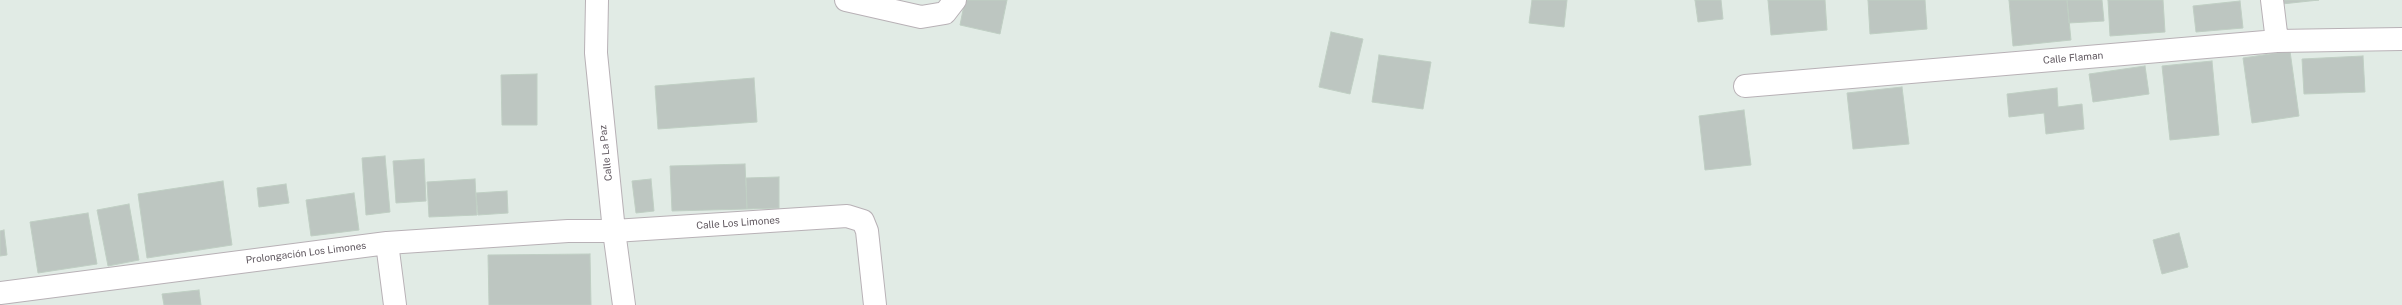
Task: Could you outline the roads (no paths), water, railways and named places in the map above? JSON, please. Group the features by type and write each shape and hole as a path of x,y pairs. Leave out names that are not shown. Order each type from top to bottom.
{"street":[{"name":"Calle La Paz","path":"597,0 596,53 614,231 624,305"},
{"path":"846,0 921,16 950,7"},
{"path":"2272,0 2277,41"},
{"name":"Calle Flaman","path":"1745,86 2277,41 2402,39"},
{"name":"Calle Los Limones","path":"614,231 847,216 863,221 866,232 875,305"},
{"name":"Prolongación Los Limones","path":"0,293 387,243 568,231 614,231"},
{"path":"387,243 395,305"}]}
